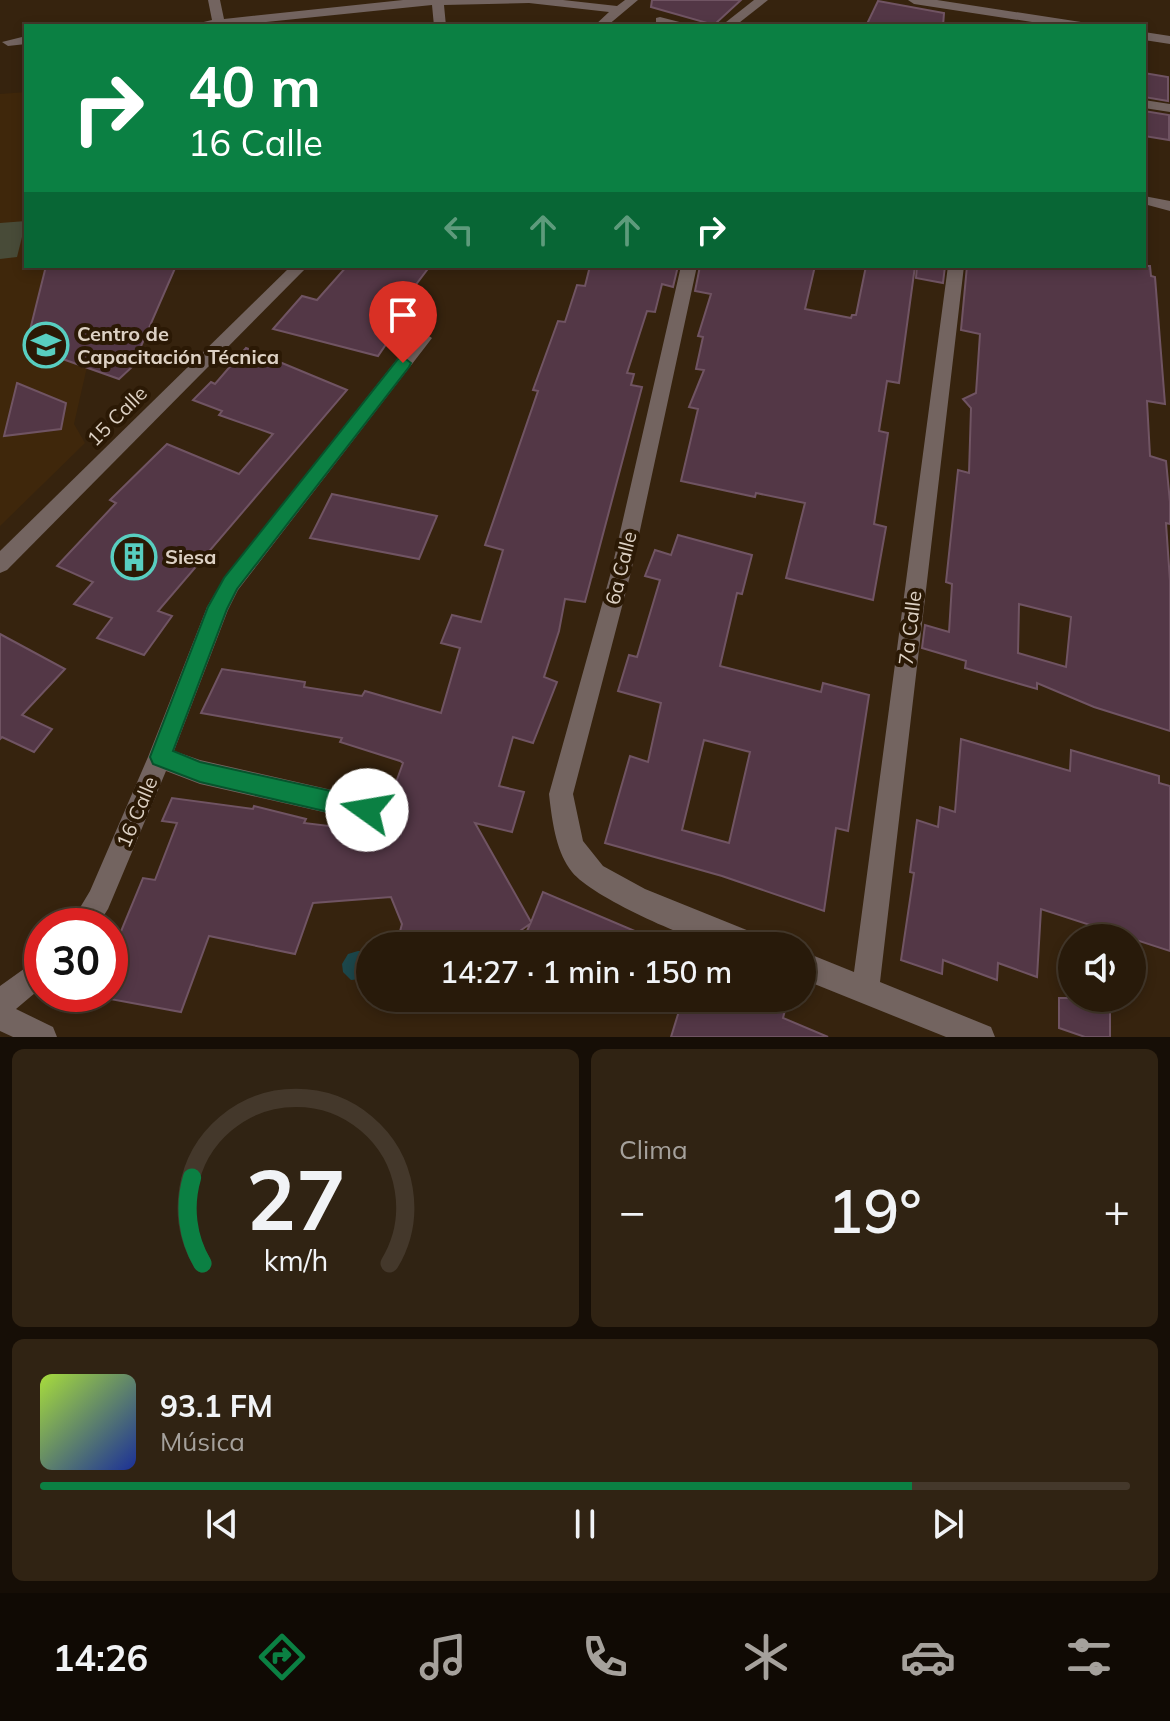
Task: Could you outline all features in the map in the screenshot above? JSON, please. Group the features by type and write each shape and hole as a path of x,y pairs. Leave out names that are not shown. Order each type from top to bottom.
{"street":[{"path":"214,0 218,24"},
{"path":"227,24 438,1 529,0 620,10"},
{"path":"602,24 632,0"},
{"path":"730,24 762,0"},
{"path":"914,0 1068,24"},
{"path":"438,1 440,24"},
{"path":"660,21 677,24"},
{"path":"1146,36 1170,40"},
{"path":"8,42 24,40"},
{"path":"1146,104 1170,108"},
{"path":"1146,200 1170,206"},
{"name":"15 Calle","path":"2,559 298,268"},
{"name":"6a Calle","path":"689,268 621,572 561,794 565,827 582,865 623,892 721,932"},
{"name":"7a Calle","path":"865,990 956,268"},
{"name":"16 Calle","path":"94,908 160,757 218,607 231,584 423,338"},
{"path":"160,757 200,772 367,810"},
{"path":"816,971 981,1037"},
{"path":"0,1004 24,985"},
{"path":"0,1016 40,1036"}],"shaded area":[{"name":"Centro de Capacitación Técnica","path":"24,92 24,268 110,268 74,424 85,443 0,526 0,94"}],"green space":[{"path":"24,221 17,257 0,259 0,223"}],"water":[{"path":"356,952 356,979 351,980 343,972 342,964 348,954"}],"building":[{"path":"652,0 741,0 715,24 651,7"},
{"path":"878,1 944,13 943,24 867,24"},
{"path":"1146,73 1168,77 1168,101 1146,97"},
{"path":"1146,111 1169,115 1169,140 1146,136"},
{"path":"1150,266 1151,276 1155,277 1165,404 1147,401 1150,456 1166,461 1170,502 1170,524 1166,523 1170,581 1170,731 1094,707 1037,683 1037,689 965,668 966,661 922,648 925,625 949,632 952,584 946,582 958,470 969,473 971,408 963,399 976,393 980,334 961,330 967,268","holes":["1019,604 1071,617 1066,667 1018,653"]},
{"path":"46,268 175,268 132,367 119,379 26,346"},
{"path":"345,268 428,268 399,307 403,309 387,329 395,331 378,356 273,329 302,296 317,300"},
{"path":"590,268 678,268 673,287 662,284 655,312 647,311 627,373 634,374 631,385 642,387 585,602 565,599 559,631 544,677 557,682 533,743 513,737 499,786 524,792 512,832 475,823 531,922 543,892 637,932 529,932 527,931 530,924 518,932 400,932 402,924 391,897 313,903 295,954 209,936 181,1012 128,1002 128,914 143,878 155,880 177,823 162,821 172,798 253,809 254,806 306,819 304,823 378,832 403,763 340,742 342,738 201,713 222,669 305,682 304,687 362,696 365,691 441,713 460,648 441,643 452,615 481,622 503,550 485,545 538,391 533,390 558,321 565,322 577,285 585,286"},
{"path":"700,268 815,268 805,309 851,318 856,315 866,268 915,268 899,383 887,381 879,431 888,433 874,524 886,527 873,600 786,578 805,503 756,493 755,497 681,481 698,409 689,407 704,370 696,369 703,337 698,336 711,294 695,291"},
{"path":"917,268 945,268 943,283 916,278"},
{"path":"246,348 347,390 158,611 172,616 144,655 97,638 112,618 74,604 93,582 57,566 116,503 110,500 167,444 239,474 273,434 219,415 222,411 193,400 211,382 215,384"},
{"path":"17,383 66,403 61,429 4,436"},
{"path":"332,494 437,516 419,559 310,538"},
{"path":"678,535 752,555 742,594 737,593 720,666 821,692 823,683 869,695 848,831 836,828 824,911 722,876 605,843 630,756 648,762 661,703 618,691 629,655 637,657 660,580 645,576 655,550 671,555","holes":["704,740 750,752 729,843 682,830"]},
{"path":"0,634 65,669 22,715 52,729 34,752 2,737 0,739"},
{"path":"961,739 1070,771 1071,750 1159,776 1159,783 1170,786 1170,951 1146,943 1146,924 1087,924 1041,909 1037,977 998,963 997,980 943,960 942,974 901,960 914,873 910,872 917,820 938,827 940,807 955,812"},
{"path":"679,1012 784,1012 783,1018 828,1037 671,1037"},
{"path":"1059,1012 1110,1012 1110,1037 1085,1037 1059,1028"}],"place":[{"name":"Centro de Capacitación Técnica","path":"46,345"},
{"name":"Siesa","path":"134,557"}],"route":[{"path":"367,810 200,772 160,757 218,607 231,584 403,363"}]}
